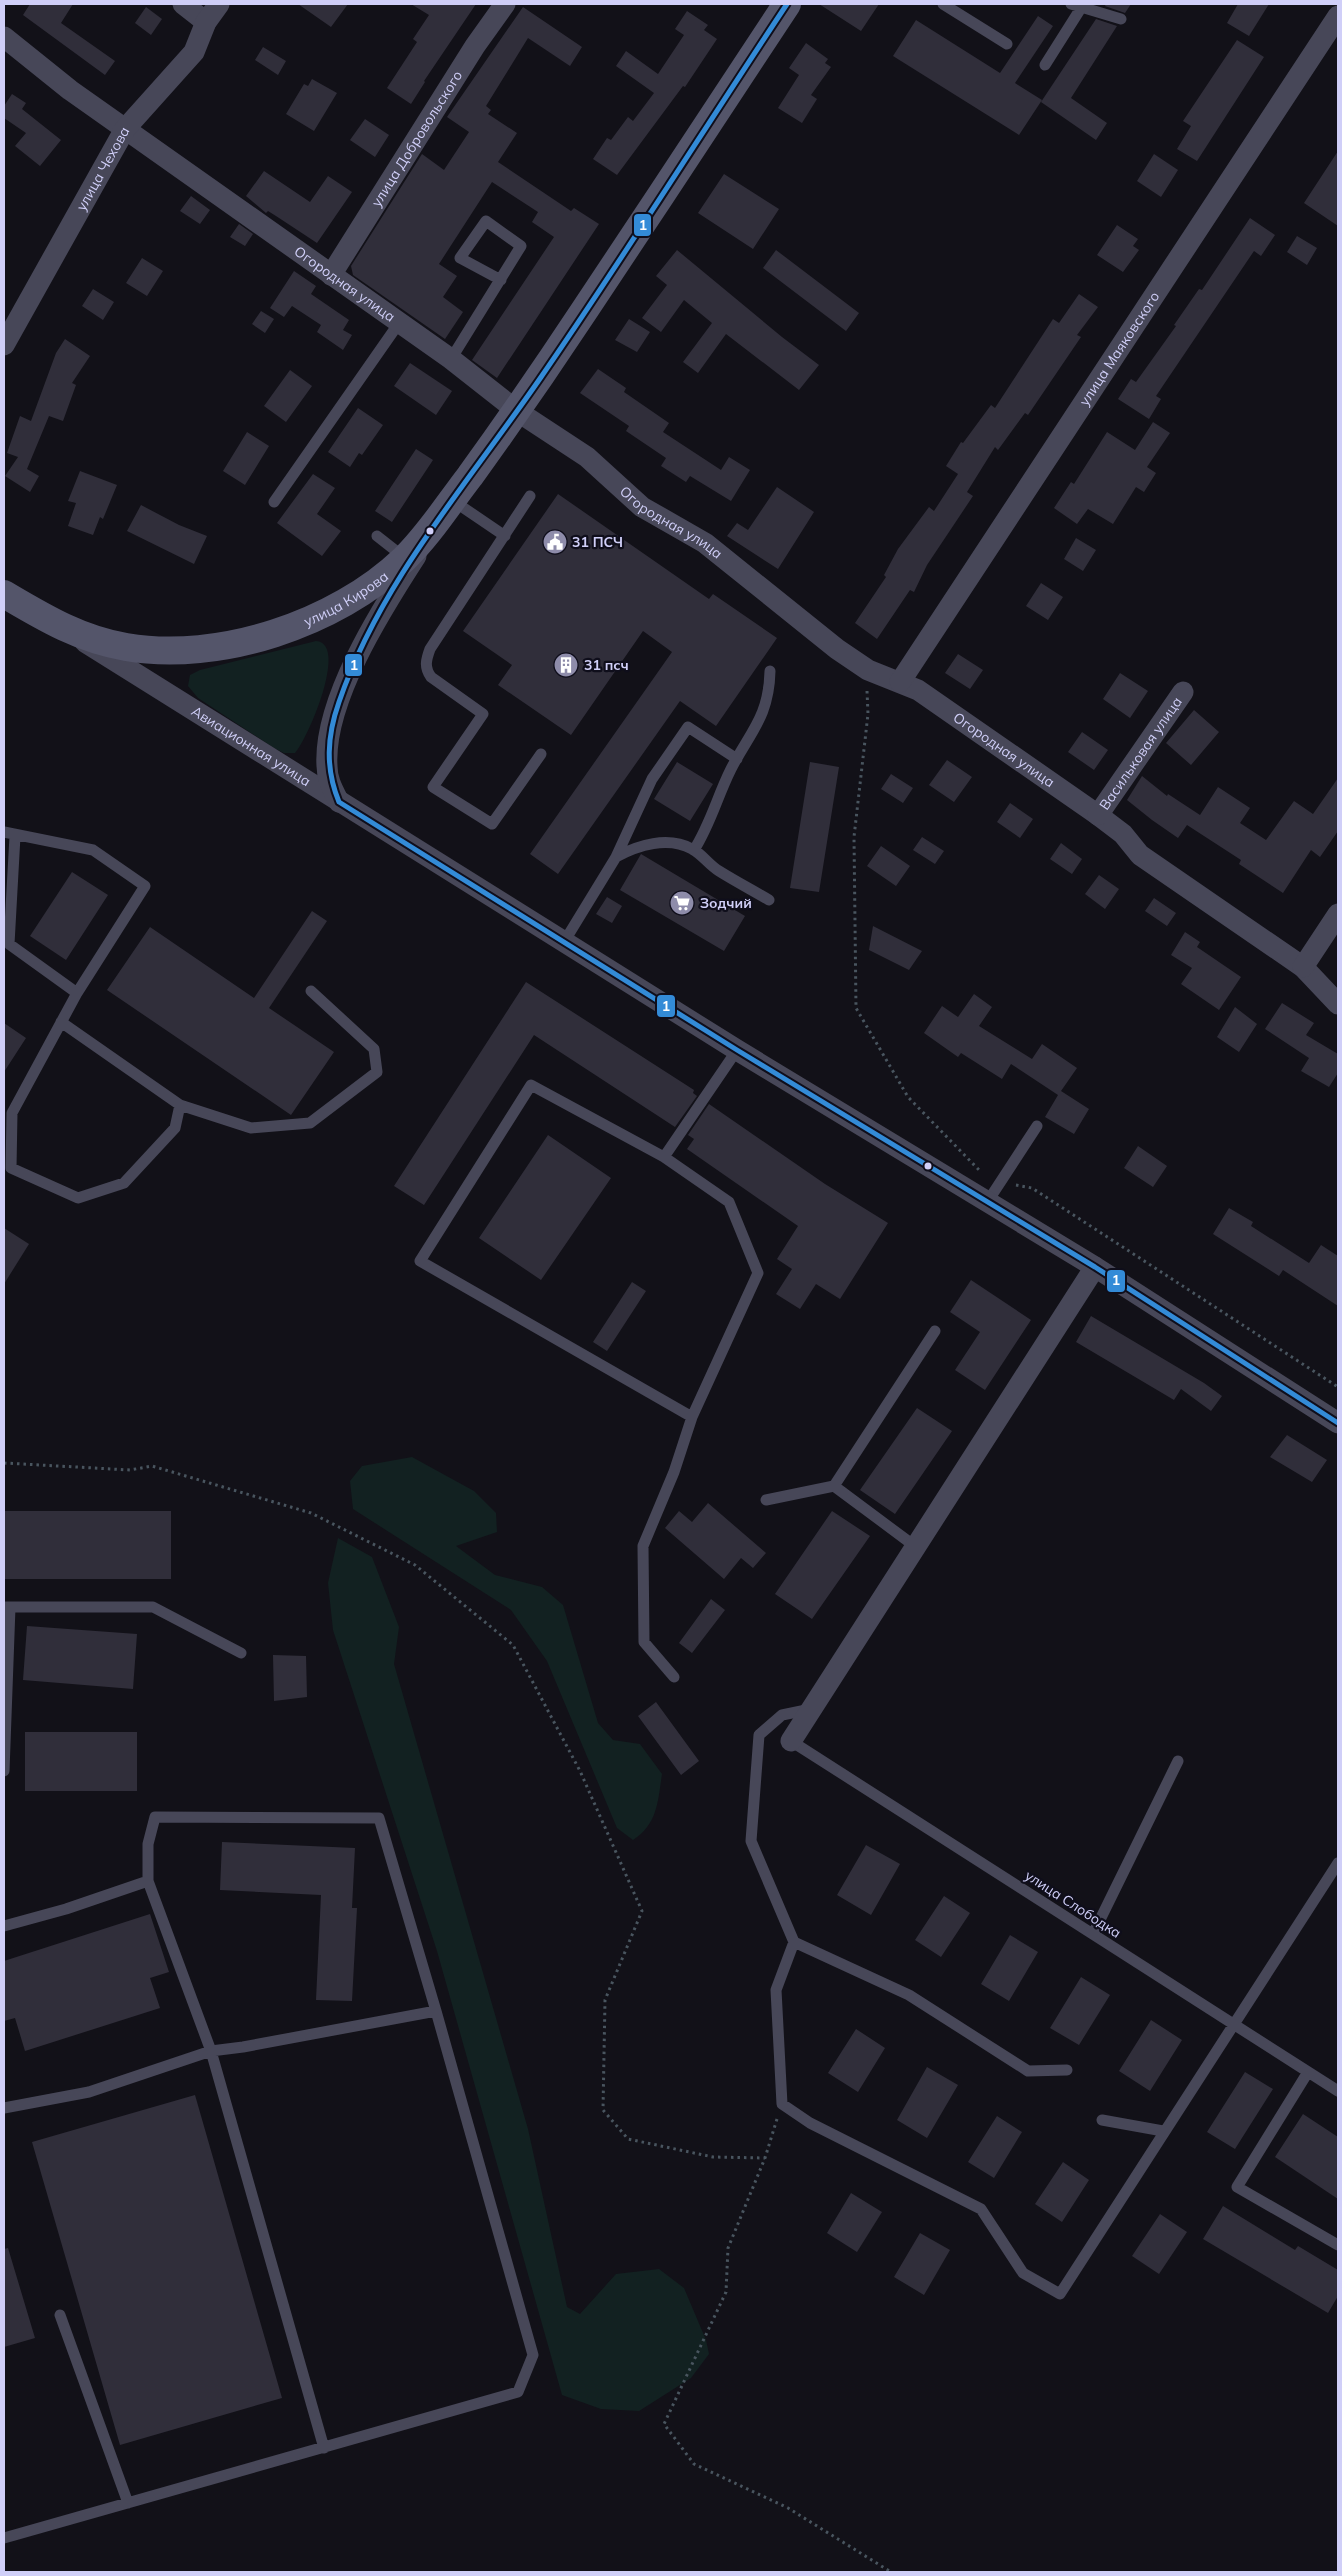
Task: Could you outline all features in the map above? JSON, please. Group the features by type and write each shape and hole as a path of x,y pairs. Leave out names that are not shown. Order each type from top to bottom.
{"main road":[{"name":"улица Кирова","path":"62,628 124,646 157,650 229,644 284,631 341,606 382,578 405,558 452,500 517,411 787,4"},
{"name":"Авиационная улица","path":"4,594 62,628"}],"street":[{"path":"183,4 206,22"},
{"name":"улица Чехова","path":"4,345 125,129 194,52 206,22 219,4"},
{"name":"улица Добровольского","path":"331,275 475,46 505,4"},
{"name":"улица Маяковского","path":"900,682 1338,16"},
{"name":"Огородная улица","path":"4,37 70,90 451,359 517,411 587,457 642,507 705,543 868,670 918,690 1098,815 1124,834 1140,855 1303,967 1338,1004"},
{"path":"339,802 330,784 326,766 327,749 345,685 385,605 452,500"},
{"name":"Авиационная улица","path":"62,628 737,1050 992,1194 1095,1267 1338,1423"},
{"name":"Васильковая улица","path":"1098,815 1183,692"},
{"path":"1303,967 1338,914"},
{"path":"791,1741 1095,1267"}],"lane":[{"path":"943,4 1007,44"},
{"path":"1045,65 1076,6 1121,19"},
{"path":"451,359 501,280 521,246 486,220 460,258 501,280"},
{"path":"274,502 399,323"},
{"path":"530,496 430,649 426,660 426,670 431,677 483,714 433,787 492,824 541,754"},
{"path":"452,500 505,536"},
{"path":"377,536 405,558"},
{"path":"694,850 710,824 737,759 759,724 770,689 770,671"},
{"path":"564,942 616,857 652,780 688,727 737,759"},
{"path":"77,993 9,944 9,834 92,850 145,886 77,993 12,1113 11,1168 78,1198 124,1183 175,1128 180,1105"},
{"path":"616,857 634,848 659,842 694,850 717,870 769,900"},
{"path":"61,1022 180,1105 251,1128 310,1123 376,1072 374,1049 311,991"},
{"path":"664,1157 737,1050"},
{"path":"674,1677 644,1642 643,1546 674,1472 692,1417 758,1272 729,1202 664,1157 531,1085 420,1261 692,1417"},
{"path":"992,1194 1037,1126"},
{"path":"766,1500 834,1486 935,1331"},
{"path":"834,1486 916,1546"},
{"path":"4,1771 7,1607 153,1607 241,1652"},
{"path":"812,1709 782,1715 760,1735 751,1841 794,1942 909,1995 1028,2071 1068,2070"},
{"name":"улица Слободка","path":"791,1741 1338,2091"},
{"path":"1093,1934 1178,1761"},
{"path":"4,2538 324,2448 518,2392 533,2355 436,2011 379,1818 155,1817 148,1844 148,1881 211,2051 324,2448"},
{"path":"794,1942 776,1990 782,2104 810,2123 981,2209 1023,2273 1060,2294 1163,2131 1338,1863"},
{"path":"4,1926 66,1909 148,1881"},
{"path":"4,2108 89,2092 211,2051 243,2047 436,2011"},
{"path":"1308,2072 1237,2187 1338,2245"},
{"path":"1102,2120 1163,2131"},
{"path":"60,2315 128,2503"}],"path":[{"path":"857,662 866,684 868,714 854,837 856,1008 908,1097 992,1194 1022,1184 1032,1188 1338,1387"},
{"path":"4,1463 130,1470 152,1466 311,1513 415,1565 514,1645 580,1771 642,1911 606,2000 604,2110 628,2139 713,2157 765,2158"},
{"path":"782,2104 765,2158 728,2248 726,2292 664,2424 694,2464 788,2508 891,2572"}],"shaded area":[{"path":"316,641 325,646 328,657 327,674 316,712 295,753 284,753 274,748 198,698 188,686 190,675 200,670"},
{"path":"412,1457 474,1491 496,1513 497,1532 456,1546 495,1575 542,1587 563,1605 598,1723 613,1740 640,1744 662,1774 658,1802 652,1819 648,1827 633,1840 617,1828 547,1661 511,1610 353,1509 350,1481 362,1466"},
{"path":"338,1538 372,1557 399,1627 394,1664 528,2129 567,2307 580,2314 616,2274 659,2269 684,2288 706,2340 709,2354 691,2378 639,2411 601,2409 562,2395 437,1951 333,1630 328,1583"}],"building":[{"path":"30,4 73,4 61,23 115,61 105,75 23,15"},
{"path":"298,4 348,4 331,27"},
{"path":"411,4 476,4 424,81 411,104 387,88 417,42 413,39 429,15"},
{"path":"819,4 879,4 861,31"},
{"path":"1106,4 1131,4 1125,13 1105,6"},
{"path":"1238,4 1269,4 1249,36 1227,23"},
{"path":"146,7 162,19 151,35 135,23"},
{"path":"523,7 582,47 570,66 528,38 486,106 491,110 488,114 517,133 498,162 571,211 574,208 599,224 497,378 472,360 554,237 532,222 538,212 492,182 439,264 457,276 443,297 463,312 445,339 353,275 351,266 422,154 444,170 469,132 447,117"},
{"path":"687,11 708,25 704,30 717,39 685,87 683,86 617,175 593,159 607,138 611,140 628,117 633,121 654,93 616,66 626,51 658,74 684,35 675,29"},
{"path":"1038,16 1053,26 1015,83 1042,100 1019,135 893,56 916,20 1000,73"},
{"path":"1096,19 1117,26 1071,98 1107,123 1096,140 1041,102"},
{"path":"1237,40 1264,57 1197,161 1177,149 1191,126 1183,121"},
{"path":"806,43 828,59 825,63 831,67 811,95 817,99 802,123 778,108 799,75 789,68"},
{"path":"263,47 286,61 278,75 255,60"},
{"path":"312,79 337,93 314,131 286,114 304,84 308,86"},
{"path":"12,94 26,103 22,109 61,140 40,166 15,146 26,133 4,118 4,106"},
{"path":"365,119 389,135 375,157 350,140"},
{"path":"1338,151 1338,226 1304,203"},
{"path":"1154,154 1178,170 1161,197 1137,181"},
{"path":"264,171 310,202 328,176 352,192 317,243 268,211 266,213 246,196"},
{"path":"724,174 779,209 753,249 698,213"},
{"path":"191,196 210,210 200,224 180,211"},
{"path":"1250,218 1275,235 1261,256 1254,251 1156,396 1161,399 1149,419 1118,399 1131,379 1136,382 1176,326 1174,325 1199,289 1202,290"},
{"path":"239,224 253,234 245,246 230,237"},
{"path":"1117,225 1138,239 1133,246 1139,250 1123,272 1097,255"},
{"path":"1297,236 1317,248 1307,265 1287,252"},
{"path":"677,250 782,337 819,365 799,390 726,334 698,373 683,362 712,323 684,300 661,332 642,318 667,285 656,276"},
{"path":"776,250 859,313 846,331 763,268"},
{"path":"142,258 163,271 147,296 126,283"},
{"path":"294,271 316,286 311,294 349,320 343,330 352,335 343,350 317,332 321,325 292,306 284,317 270,308"},
{"path":"93,289 114,302 103,320 82,306"},
{"path":"1079,294 1098,307 1077,335 1081,337 1028,415 1025,413 998,450 995,447 967,492 973,496 927,565 914,592 910,590 877,639 855,623 886,577 884,575 898,549 929,507 934,511 958,474 946,466 961,442 963,443 991,405 995,408 1053,319 1059,323"},
{"path":"261,311 274,319 265,333 252,324"},
{"path":"629,319 650,332 637,352 615,340"},
{"path":"65,339 90,356 72,383 76,385 63,421 49,416 27,469 39,476 30,492 5,476 18,457 7,453 20,416 31,421 56,353"},
{"path":"410,363 452,391 436,415 394,386"},
{"path":"598,369 626,388 624,392 669,423 663,432 721,470 729,457 750,470 731,501 690,476 686,482 661,466 666,458 626,431 629,426 580,393"},
{"path":"290,370 312,386 286,422 264,406"},
{"path":"358,408 383,425 362,455 359,453 350,467 328,452"},
{"path":"1153,422 1170,433 1147,467 1156,473 1144,492 1136,487 1113,524 1088,509 1077,524 1054,508 1071,482 1074,484 1107,432 1135,450"},
{"path":"247,432 269,446 245,485 223,471"},
{"path":"416,449 433,460 392,522 375,511"},
{"path":"80,471 117,485 103,519 100,517 93,535 68,526 76,503 68,501"},
{"path":"313,474 335,488 317,514 341,531 322,556 277,523"},
{"path":"777,487 814,512 778,569 727,536 737,523 748,530"},
{"path":"558,494 709,599 713,594 777,638 716,726 680,701 558,874 530,854 672,652 643,631 571,735 498,685 512,665 463,631"},
{"path":"141,505 179,525 207,536 194,564 127,531"},
{"path":"1076,538 1096,550 1083,571 1064,559"},
{"path":"1041,583 1063,597 1048,620 1026,606"},
{"path":"958,654 983,670 970,689 945,673"},
{"path":"1120,673 1148,691 1130,718 1103,699"},
{"path":"1194,710 1219,732 1191,765 1166,743"},
{"path":"1082,732 1108,750 1094,770 1068,752"},
{"path":"947,760 972,777 954,802 929,785"},
{"path":"677,762 713,784 690,821 654,799"},
{"path":"810,762 839,767 819,892 790,888"},
{"path":"891,774 913,788 903,803 881,789"},
{"path":"1142,776 1167,796 1168,794 1200,815 1218,787 1250,808 1240,823 1266,840 1294,801 1313,814 1338,778 1338,831 1320,857 1311,850 1283,893 1239,864 1241,860 1187,825 1178,838 1127,800"},
{"path":"1010,803 1033,819 1020,838 997,822"},
{"path":"922,837 944,851 935,864 913,850"},
{"path":"1061,843 1082,859 1072,874 1050,859"},
{"path":"881,846 910,866 896,886 867,866"},
{"name":"Зодчий","path":"641,854 745,916 724,951 620,890"},
{"path":"72,872 108,895 66,960 30,936"},
{"path":"1099,875 1119,889 1105,909 1085,894"},
{"path":"607,897 622,906 612,923 596,914"},
{"path":"1154,898 1176,913 1167,926 1145,911"},
{"path":"312,911 327,921 269,1008 334,1052 291,1115 107,990 150,927 254,998"},
{"path":"873,926 922,951 909,970 869,950"},
{"path":"1185,932 1200,942 1197,947 1241,977 1219,1010 1181,984 1192,968 1171,955"},
{"path":"526,982 694,1090 693,1093 697,1096 675,1127 534,1035 424,1205 394,1186"},
{"path":"974,994 992,1007 979,1026 1032,1059 1042,1044 1077,1068 1061,1091 1089,1109 1074,1134 1045,1117 1058,1095 1011,1064 1002,1079 961,1053 958,1057 924,1033 942,1006 958,1017"},
{"path":"1282,1003 1314,1023 1306,1035 1338,1054 1338,1073 1329,1087 1301,1071 1309,1058 1265,1029"},
{"path":"1235,1007 1257,1024 1239,1052 1217,1037"},
{"path":"4,1023 26,1038 4,1072"},
{"path":"709,1104 825,1184 888,1223 840,1299 816,1284 800,1309 776,1294 792,1269 777,1259 798,1226 687,1149 694,1139 688,1135"},
{"path":"548,1135 611,1178 541,1280 479,1238"},
{"path":"1138,1146 1167,1166 1153,1187 1124,1168"},
{"path":"1229,1208 1253,1222 1251,1226 1309,1263 1321,1245 1338,1256 1338,1306 1283,1270 1279,1276 1213,1234"},
{"path":"4,1228 29,1244 4,1284"},
{"path":"971,1280 1031,1320 985,1390 955,1370 980,1332 950,1312"},
{"path":"632,1282 646,1291 607,1351 593,1342"},
{"path":"1091,1316 1204,1383 1222,1396 1211,1411 1181,1389 1174,1400 1076,1342"},
{"path":"917,1408 952,1431 895,1514 860,1490"},
{"path":"1287,1435 1327,1460 1312,1482 1270,1457"},
{"path":"708,1503 766,1553 753,1568 741,1558 724,1579 665,1528 679,1511 692,1522"},
{"path":"4,1511 171,1511 171,1579 4,1579"},
{"path":"832,1511 870,1536 812,1619 775,1594"},
{"path":"711,1599 725,1610 692,1653 679,1643"},
{"path":"27,1626 137,1634 133,1689 23,1680"},
{"path":"273,1655 306,1656 307,1697 274,1701"},
{"path":"656,1702 699,1761 681,1775 638,1716"},
{"path":"25,1732 137,1732 137,1791 25,1791"},
{"path":"222,1842 355,1848 352,1908 357,1908 352,2001 316,2000 321,1895 220,1890"},
{"path":"866,1845 900,1864 871,1915 837,1895"},
{"path":"944,1896 970,1913 941,1957 915,1940"},
{"path":"150,1914 169,1972 150,1978 160,2008 25,2051 15,2018 4,2021 4,1961"},
{"path":"1010,1935 1038,1952 1009,2001 981,1984"},
{"path":"1081,1977 1110,1995 1079,2045 1050,2028"},
{"path":"1151,2020 1182,2040 1150,2091 1119,2071"},
{"path":"856,2029 885,2048 858,2092 828,2073"},
{"path":"927,2067 958,2085 927,2138 897,2120"},
{"path":"1245,2072 1273,2089 1235,2149 1207,2132"},
{"path":"195,2095 282,2398 120,2445 32,2142"},
{"path":"1303,2114 1338,2137 1338,2199 1275,2157"},
{"path":"997,2116 1022,2132 994,2178 968,2162"},
{"path":"1063,2162 1089,2180 1062,2222 1035,2204"},
{"path":"851,2193 882,2212 857,2252 827,2233"},
{"path":"1223,2206 1295,2250 1298,2246 1338,2270 1338,2296 1328,2313 1203,2239"},
{"path":"1160,2214 1187,2232 1159,2274 1132,2256"},
{"path":"920,2233 950,2250 924,2295 894,2277"},
{"path":"8,2248 35,2338 4,2347 4,2249"}],"transit line":[{"name":"1","path":"787,4 602,287 539,380 428,535 378,616 356,658 339,702 332,727 329,752 331,777 339,802 737,1050 1095,1267 1338,1423"}],"place":[{"name":"31 ПСЧ","path":"555,542"},
{"name":"31 псч","path":"566,665"},
{"name":"Зодчий","path":"682,903"}]}
